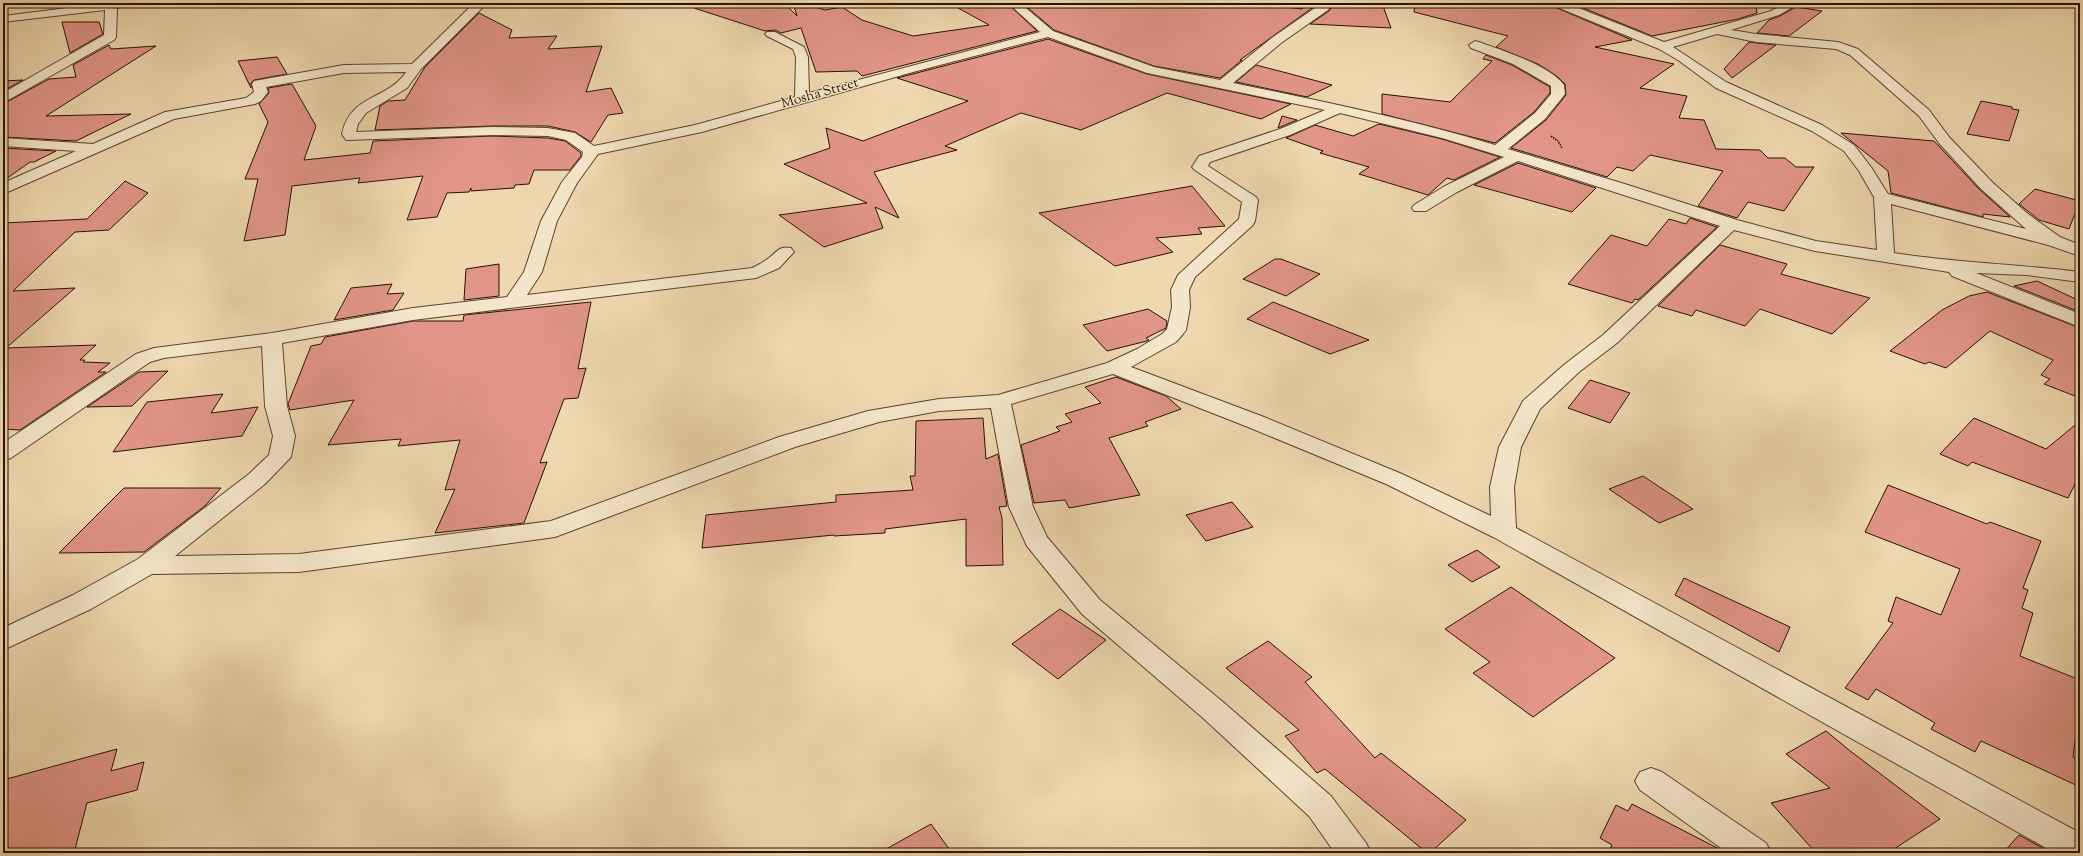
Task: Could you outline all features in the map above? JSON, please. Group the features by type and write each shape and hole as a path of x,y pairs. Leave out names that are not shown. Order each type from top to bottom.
{"street":[{"path":"3,19 111,7 125,3"},
{"path":"476,3 476,8 441,40 415,68 406,82 400,87 379,97 358,112 349,124 348,134 351,137 492,131 548,132 570,136 591,151 589,158 570,182 549,221 533,272 514,301"},
{"path":"1013,3 1049,33 1151,70 1339,109 1497,150 1622,188 1731,224 1815,246 1942,266 2026,270 2080,277"},
{"path":"1223,84 1278,40 1324,8 1328,3"},
{"path":"1556,3 1663,46 1682,57 1721,85 1817,128 1849,148 1866,170 1882,197 1886,258"},
{"path":"1663,46 1775,12 1794,3"},
{"path":"3,98 110,37 111,7"},
{"path":"1716,30 1756,38 1838,46 1854,52 1924,113 1944,140 1986,185 2022,218 2054,242"},
{"name":"Mosha Street","path":"591,151 697,129 802,99 1049,33"},
{"path":"771,34 798,47 802,56 802,99"},
{"path":"1475,45 1520,61 1537,70 1557,85 1558,94 1550,106 1540,116 1497,150"},
{"path":"3,189 170,115 250,101 256,98 261,92 259,84 344,70 415,68"},
{"path":"147,565 299,563 554,529 787,442 854,422 876,416 939,405 1000,401 1114,367 1144,353 1169,338 1176,330 1181,307 1180,290 1187,275 1247,221 1250,200 1200,167 1204,159 1285,132 1339,109"},
{"path":"3,142 95,148"},
{"path":"1420,208 1451,189 1517,156"},
{"path":"1882,197 2054,242 2080,251"},
{"path":"1504,532 1502,487 1510,447 1532,406 1572,368 1610,339 1731,224"},
{"path":"3,453 143,358 161,352 272,339 413,314 756,273 774,264 785,252"},
{"path":"1942,266 2080,321"},
{"path":"3,640 82,602 147,565 257,479 280,457 284,436 276,406 272,339"},
{"path":"1114,367 1263,425 1394,479 1504,532 2080,850"},
{"path":"1000,401 1021,507 1036,540 1091,607 1213,710 1320,806 1354,853"},
{"path":"1651,782 1754,853"}],"building":[{"path":"695,3 784,3 797,16 793,3 803,3 825,10 842,7 862,20 913,36 989,25 949,3 1007,3 1037,31 862,76 857,71 816,72 801,28 781,33 775,30 765,31 694,8"},
{"path":"1022,3 1256,3 1302,9 1302,3 1319,3 1240,60 1242,60 1220,78 1154,66 1054,30"},
{"path":"1334,3 1382,3 1391,28 1310,24 1329,11"},
{"path":"1415,3 1544,3 1550,5 1632,40 1595,47 1674,64 1640,88 1687,96 1679,118 1704,120 1716,149 1760,150 1768,158 1785,158 1796,167 1814,167 1784,211 1748,202 1737,218 1698,206 1723,171 1650,155 1633,171 1617,167 1607,177 1511,148 1546,120 1566,95 1565,84 1558,77 1538,64 1496,47 1508,36 1414,12"},
{"path":"1571,3 1756,3 1757,13 1738,19 1652,36"},
{"path":"1796,7 1822,11 1789,36 1757,33 1769,20"},
{"path":"479,13 512,30 509,38 557,36 548,49 602,46 586,92 611,88 623,113 608,115 591,142 575,132 548,126 492,126 375,130 380,106 388,101 405,100 425,67"},
{"path":"62,22 99,22 103,34 70,53"},
{"path":"1048,39 1147,74 1291,104 1261,119 1167,93 1081,130 1021,113 945,146 957,150 874,172 899,218 875,207 883,228 824,247 779,215 867,203 784,164 830,148 826,128 863,141 968,101 897,78"},
{"path":"1749,42 1776,45 1732,78 1724,69"},
{"path":"109,45 111,49 156,46 46,116 131,114 76,141 3,137 3,104 49,79 76,77 73,65"},
{"path":"1486,55 1512,65 1550,87 1550,93 1534,112 1495,143 1382,114 1382,94 1450,102 1492,61 1483,59"},
{"path":"277,57 287,74 254,80 251,83 251,88 238,61"},
{"path":"1256,65 1332,85 1307,97 1236,82"},
{"path":"23,80 3,91 3,81"},
{"path":"292,84 316,126 304,160 370,153 373,141 492,136 548,138 565,141 581,153 581,156 570,170 534,170 529,184 515,185 514,188 471,191 471,188 469,192 447,193 437,217 407,220 423,176 358,183 360,178 292,186 285,235 244,241 258,179 245,179 268,122 259,104 269,93 268,88"},
{"path":"1981,101 2012,107 2012,109 2019,110 2009,141 1967,134"},
{"path":"1282,116 1297,120 1278,128"},
{"path":"1379,124 1442,139 1500,157 1454,180 1447,178 1428,195 1359,174 1369,167 1320,153 1323,151 1286,138 1315,125 1353,136"},
{"path":"1841,133 1934,141 1979,189 2010,217 1983,214 1983,217 1891,193 1888,171"},
{"path":"3,148 56,151 34,162 30,162 3,181"},
{"path":"1518,163 1596,188 1572,212 1474,185"},
{"path":"125,181 148,193 109,230 75,232 13,291 75,288 6,348 96,345 80,360 85,360 83,362 110,363 98,372 106,372 20,430 3,429 3,223 87,219"},
{"path":"1192,186 1225,226 1198,228 1202,234 1156,238 1173,252 1115,266 1039,213"},
{"path":"2035,189 2080,201 2069,229 2039,220 2019,204"},
{"path":"1690,218 1717,227 1638,300 1635,299 1632,303 1568,284 1611,235 1647,246 1669,219 1686,224"},
{"path":"1720,245 1787,264 1781,274 1870,298 1832,334 1760,309 1745,326 1696,310 1692,316 1658,306"},
{"path":"1275,259 1281,259 1320,274 1286,296 1243,279"},
{"path":"499,264 499,296 464,300 466,269"},
{"path":"2037,281 2080,301 2080,312 2014,286"},
{"path":"392,284 387,294 404,293 393,310 334,320 351,288"},
{"path":"1987,292 2080,328 2080,398 2044,384 2050,379 2041,375 2053,360 1990,331 1946,368 1929,362 1925,364 1890,351 1942,310 1969,296"},
{"path":"591,302 578,369 586,368 578,398 564,399 540,463 547,462 524,523 435,533 455,489 445,490 460,440 398,446 401,439 328,445 354,400 290,410 288,404 311,346 321,344 325,337 413,321 463,321 464,315"},
{"path":"1273,302 1369,340 1330,354 1247,319"},
{"path":"1148,309 1167,321 1166,328 1146,338 1149,340 1147,341 1107,351 1083,325"},
{"path":"168,371 132,406 87,407 139,372"},
{"path":"1116,377 1166,396 1181,409 1145,422 1148,426 1109,438 1140,495 1069,508 1065,500 1034,503 1021,445 1060,431 1056,427 1072,422 1065,414 1101,403 1085,387"},
{"path":"1590,380 1630,393 1610,423 1568,408"},
{"path":"223,394 211,413 258,407 242,436 113,452 147,402"},
{"path":"983,418 986,459 998,454 1007,506 999,507 1002,518 1003,565 966,566 966,519 885,529 885,533 834,535 702,548 706,515 836,502 836,495 913,490 910,476 915,476 916,421"},
{"path":"1974,418 2046,449 2080,421 2080,474 2068,498 1972,462 1968,466 1940,454"},
{"path":"1643,476 1693,509 1659,523 1609,489"},
{"path":"1888,485 1987,524 1990,522 2041,541 2023,588 2028,590 2022,608 2033,613 2020,656 2080,680 2080,699 2073,757 2080,761 2080,787 1981,741 1975,752 1931,729 1935,723 1876,689 1868,700 1845,688 1893,623 1888,621 1896,597 1941,615 1960,569 1865,532"},
{"path":"124,488 221,488 205,506 144,552 59,553"},
{"path":"1232,502 1253,527 1206,541 1186,515"},
{"path":"1477,550 1500,567 1472,582 1448,565"},
{"path":"1684,578 1790,627 1779,652 1675,595"},
{"path":"1511,587 1615,658 1533,717 1473,673 1490,662 1445,629"},
{"path":"1060,609 1106,640 1058,679 1012,644"},
{"path":"1268,641 1312,677 1305,682 1375,758 1381,753 1466,820 1430,853 1427,853 1325,769 1317,773 1285,736 1299,730 1226,668"},
{"path":"1826,731 1940,819 1888,853 1816,853 1771,803 1830,788 1786,754"},
{"path":"117,749 111,771 144,762 137,790 87,803 74,853 3,853 3,780"},
{"path":"1632,804 1725,853 1608,853 1612,845 1600,838 1616,805 1628,811"},
{"path":"931,824 952,853 879,853"},
{"path":"2019,835 2052,853 2003,853"}]}
